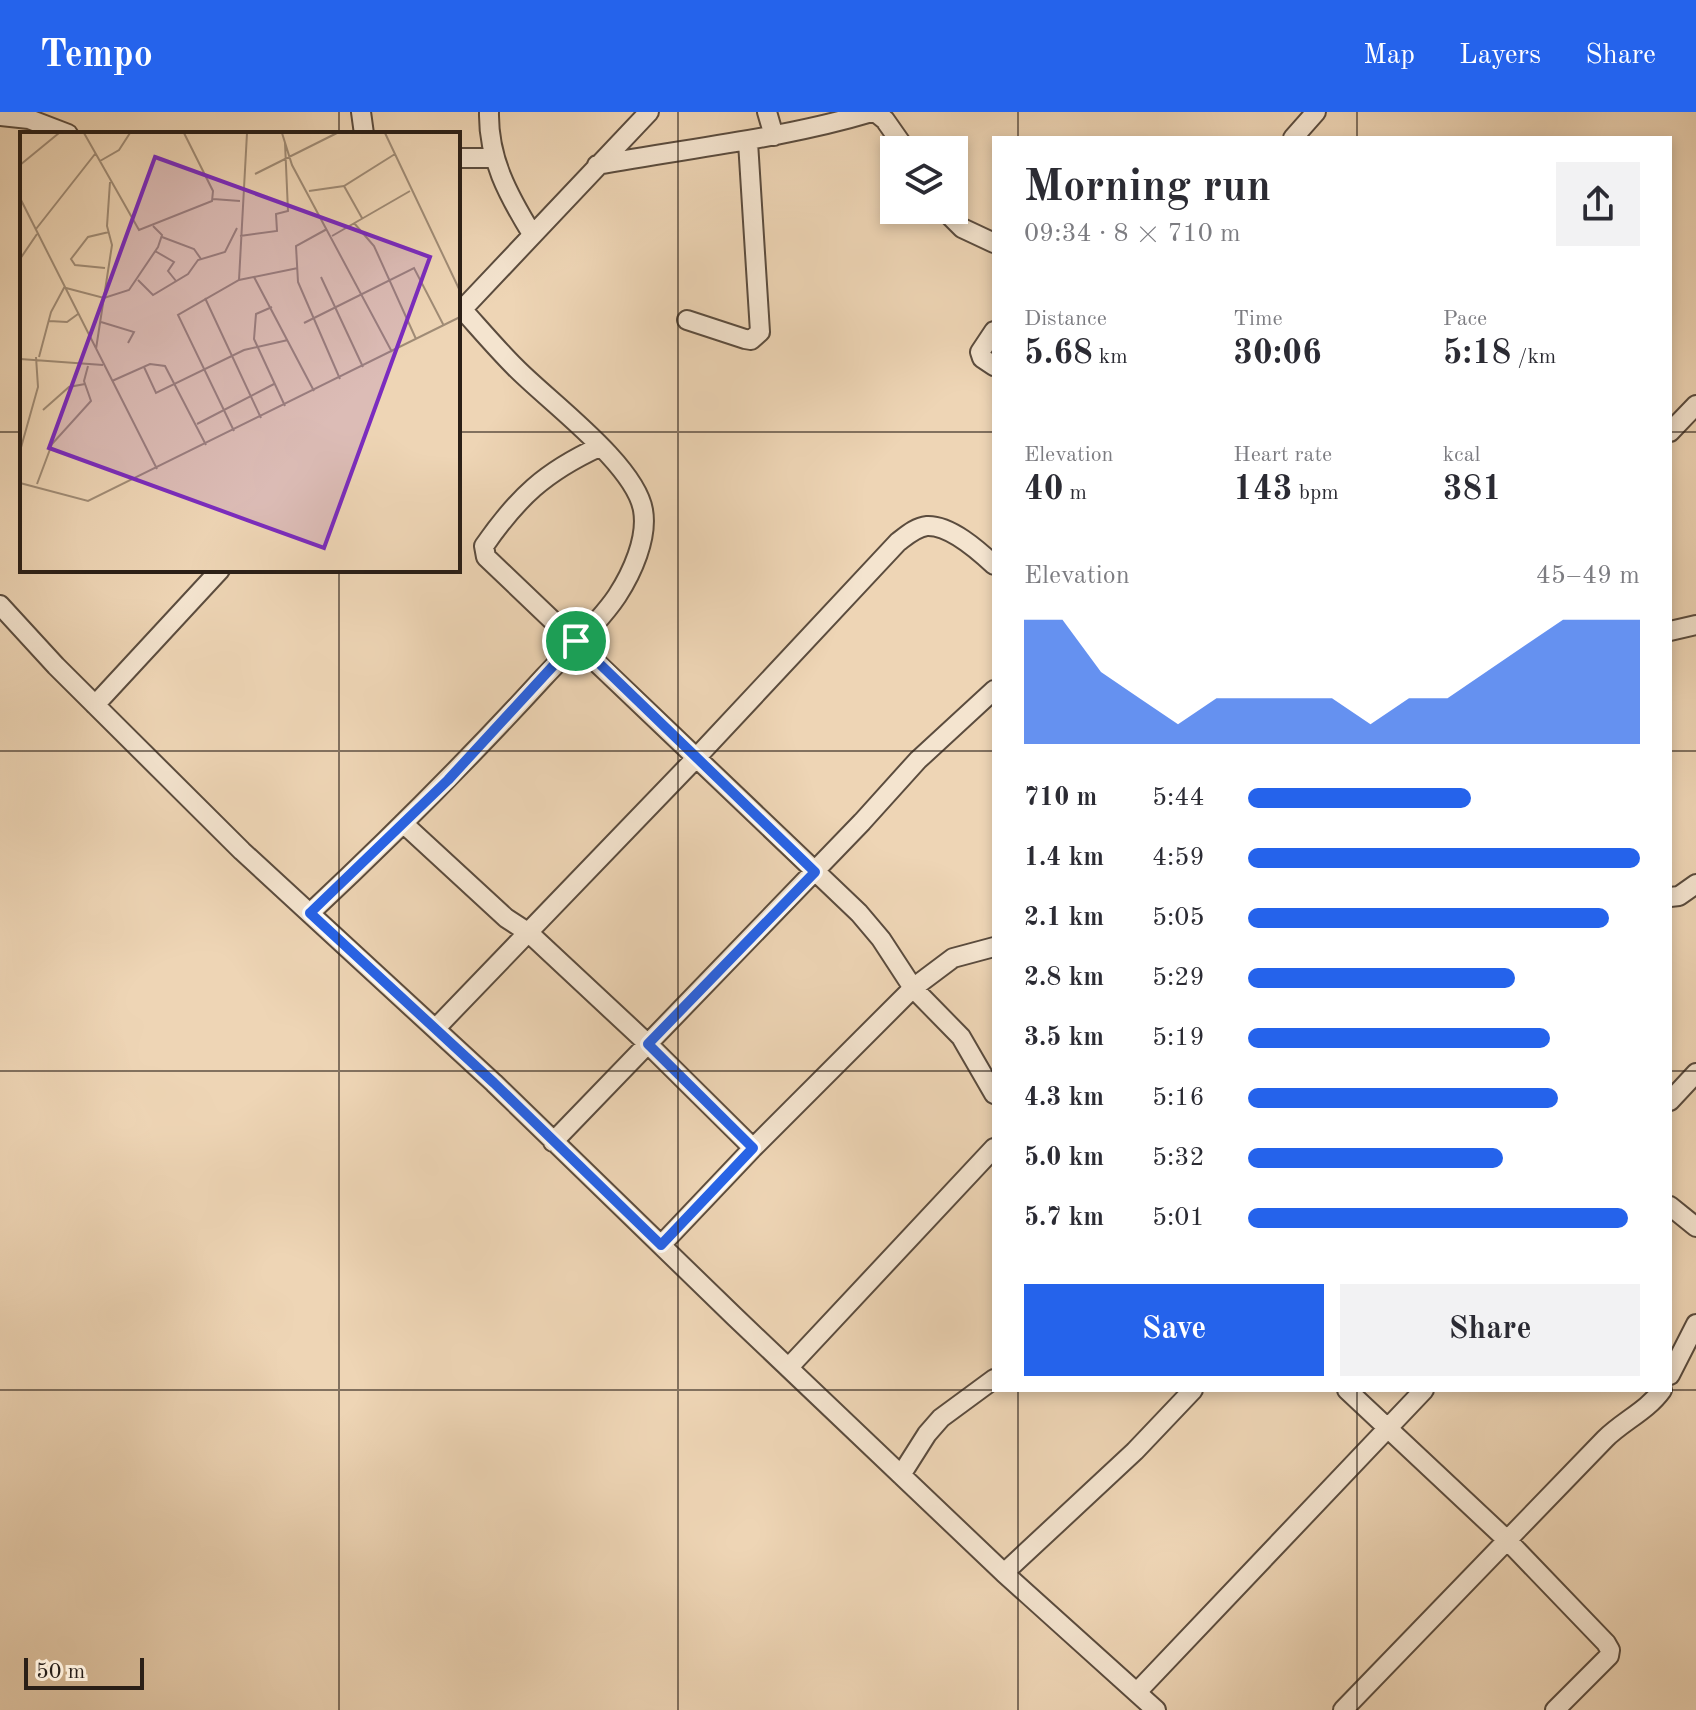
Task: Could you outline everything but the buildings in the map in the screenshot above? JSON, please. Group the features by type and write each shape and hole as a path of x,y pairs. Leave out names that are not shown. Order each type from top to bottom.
{"street":[{"path":"361,112 364,132"},
{"path":"489,112 489,137 494,158 513,204 532,234"},
{"path":"310,913 480,747 617,596 638,552 643,531 643,510 636,492 623,473 460,312 649,112"},
{"path":"767,112 774,136"},
{"path":"597,165 679,150 748,142 823,127 873,112 885,120 896,136"},
{"path":"1295,136 1316,112"},
{"path":"0,116 29,119 63,132"},
{"path":"687,320 751,340 760,332 748,142"},
{"path":"460,158 494,158"},
{"path":"958,224 992,242"},
{"path":"992,334 980,352 982,358 992,365"},
{"path":"1672,430 1696,405"},
{"path":"599,447 568,462 532,488 495,530 483,552 490,563 576,641 859,913 881,939 913,988 961,1037 992,1091"},
{"path":"436,1028 912,531 927,526 945,530 992,563"},
{"path":"95,705 218,572"},
{"path":"0,605 95,705 242,851 436,1028 1004,1573 1156,1710"},
{"path":"1672,631 1696,625"},
{"path":"553,1142 815,872 918,760 992,692"},
{"path":"404,824 506,918 529,933 753,1148"},
{"path":"1672,897 1679,896 1696,884"},
{"path":"661,1245 913,988 948,961 992,948"},
{"path":"1672,1099 1696,1073"},
{"path":"789,1367 992,1150"},
{"path":"1672,1208 1696,1227"},
{"path":"1672,1371 1696,1324"},
{"path":"901,1475 941,1418 992,1380"},
{"path":"1004,1573 1135,1451 1191,1392"},
{"path":"1349,1392 1507,1540 1610,1650 1609,1656 1555,1710"},
{"path":"1137,1692 1422,1392"},
{"path":"1343,1710 1615,1429 1651,1404 1660,1392"}],"route":[{"path":"576,641 815,872 648,1044 753,1148 661,1245 436,1028 310,913 448,780 576,641"}]}
